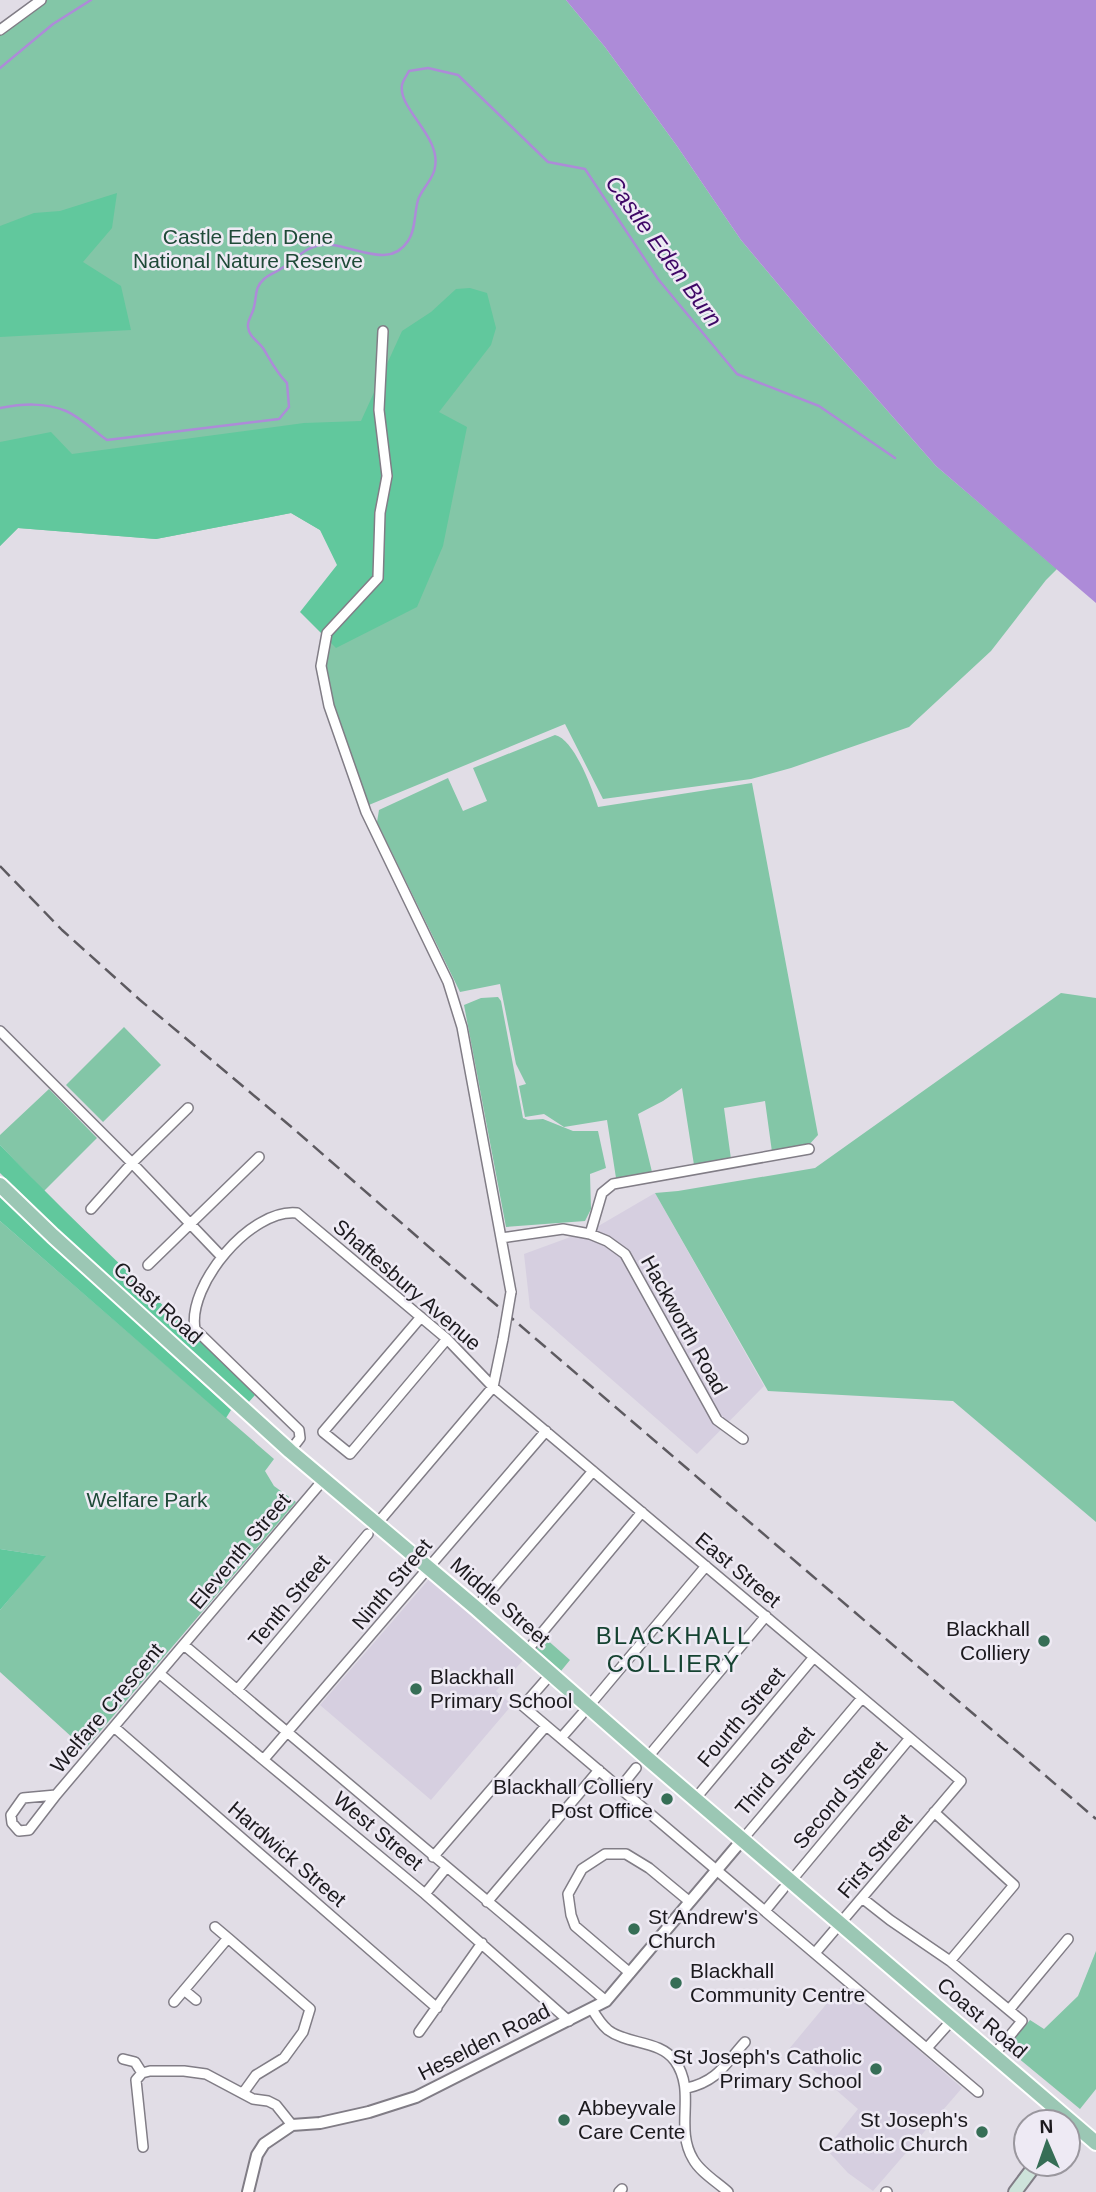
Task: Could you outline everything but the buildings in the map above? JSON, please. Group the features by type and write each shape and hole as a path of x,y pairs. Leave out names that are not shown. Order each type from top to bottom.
{"main road":[{"name":"Coast Road","path":"0,1185 53,1237 290,1451"},
{"name":"Middle Street","path":"290,1451 324,1479 372,1529 429,1569 551,1674 641,1763 695,1799 841,1923"},
{"name":"Coast Road","path":"841,1923 1052,2108"}],"street":[{"path":"0,30 41,0"},
{"path":"383,331 379,410 387,476 380,513 378,578 327,633 321,666 329,706 366,812 454,1000 462,1027 511,1293 493,1387"},
{"path":"0,1031 220,1256 202,1289 193,1317 195,1329 299,1430 300,1438 290,1451"},
{"path":"91,1209 132,1163 188,1108"},
{"path":"501,1238 563,1229 590,1234 602,1193 612,1184 809,1149"},
{"path":"148,1265 260,1157"},
{"name":"Shaftesbury Avenue","path":"220,1256 265,1221 286,1212 297,1213 447,1339 493,1387"},
{"name":"Hackworth Road","path":"590,1234 607,1241 625,1254 717,1420 743,1439"},
{"path":"421,1317 323,1432 350,1454 447,1339"},
{"name":"East Street","path":"493,1387 961,1781"},
{"name":"Tenth Street","path":"237,1690 493,1387"},
{"name":"Ninth Street","path":"264,1759 545,1431"},
{"path":"476,1608 593,1471"},
{"name":"Eleventh Street","path":"184,1645 324,1479"},
{"path":"526,1652 642,1512"},
{"path":"561,1738 706,1566"},
{"path":"620,1788 766,1616"},
{"path":"184,1645 606,2001"},
{"name":"Welfare Crescent","path":"56,1795 23,1798 11,1815 12,1823 19,1831 29,1830 184,1645"},
{"name":"Fourth Street","path":"695,1799 814,1657"},
{"name":"West Street","path":"160,1674 425,1894 569,2021"},
{"path":"551,1674 523,1706 978,2092"},
{"name":"Third Street","path":"717,1870 862,1698"},
{"name":"Hardwick Street","path":"114,1727 437,2008"},
{"path":"433,1857 546,1727"},
{"name":"Second Street","path":"796,1875 910,1738"},
{"path":"487,1902 599,1770"},
{"name":"First Street","path":"815,1953 961,1781"},
{"path":"934,1812 1014,1885 950,1961"},
{"path":"629,1973 575,1926 570,1915 568,1894 582,1869 604,1854 626,1854 649,1868 690,1902"},
{"path":"425,1894 446,1868"},
{"name":"Heselden Road","path":"248,2192 257,2155 264,2144 292,2125 320,2123 369,2112 416,2097 606,2001 717,1870"},
{"path":"765,1910 783,1889"},
{"path":"862,1898 950,1961 1022,2021 993,2056"},
{"path":"215,1927 310,2009 303,2032 284,2058 256,2075 243,2093"},
{"path":"174,2002 228,1938"},
{"path":"1009,2010 1068,1939"},
{"path":"419,2032 482,1943"},
{"path":"184,1990 196,2000"},
{"path":"592,2009 610,2031 659,2048 674,2059 684,2075 687,2088 685,2140 698,2166 728,2192"},
{"path":"927,2048 952,2020"},
{"path":"687,2088 713,2078 745,2042"},
{"path":"124,2059 135,2062 142,2073"},
{"path":"143,2147 136,2080 142,2073 184,2071 206,2074 253,2099 276,2105 292,2125"}],"shaded area":[{"path":"566,0 1096,0 1096,603 936,466 741,240 605,47"},
{"path":"655,1193 764,1386 697,1454 530,1308 524,1254 595,1228"},
{"name":"Blackhall Primary School","path":"430,1578 524,1659 496,1691 512,1705 431,1800 320,1705"},
{"name":"St Joseph's Catholic Primary School","path":"843,1984 962,2088 873,2191 848,2173 826,2149 858,2109 789,2049"}],"green space":[{"name":"Castle Eden Dene National Nature Reserve","path":"41,0 566,0 605,47 741,240 813,326 936,466 1057,569 991,651 909,727 791,768 751,779 603,799 565,724 364,807 321,666 327,633 378,578 320,530 291,513 156,539 18,528 0,546 0,30"},
{"path":"117,193 112,228 83,262 121,286 131,330 0,337 0,226 34,213 60,211"},
{"path":"470,288 487,293 496,328 491,345 439,412 467,427 443,546 417,607 336,648 300,612 337,565 320,530 291,513 156,539 18,528 0,546 0,442 51,432 72,454 304,423 361,421 402,331 431,312 456,289"},
{"path":"555,735 569,745 575,755 598,807 752,783 818,1135 806,1148 772,1152 765,1101 724,1108 731,1159 694,1165 682,1088 638,1114 652,1172 616,1178 607,1120 564,1127 544,1114 525,1117 519,1086 526,1084 516,1064 500,984 460,992 377,822 379,810 448,778 463,811 487,801 473,768"},
{"path":"1061,993 1096,998 1096,1522 953,1401 768,1391 655,1193 815,1168"},
{"path":"498,997 501,1001 523,1118 543,1119 573,1131 598,1131 606,1168 590,1174 591,1209 585,1221 506,1227 464,1005 481,998"},
{"path":"124,1027 161,1065 103,1122 66,1085"},
{"path":"49,1089 97,1138 44,1191 0,1145 0,1135"},
{"path":"0,1145 255,1395 248,1403 122,1292 0,1173"},
{"path":"0,1196 231,1410 226,1418 0,1221"},
{"name":"Welfare Park","path":"0,1221 274,1459 265,1471 274,1486 296,1502 85,1749 0,1672 0,1610 45,1556 0,1549"},
{"path":"0,1549 46,1556 0,1610"},
{"path":"545,1638 570,1660 561,1671 536,1649"},
{"path":"1096,1951 1096,2089 1081,2108 1006,2048 1030,2020 1044,2029 1078,1996"}],"waterway":[{"path":"0,68 53,24 91,0"},
{"name":"Castle Eden Burn","path":"0,408 33,405 58,408 76,417 107,440 279,419 289,407 287,383 248,327 257,289 266,277 313,247 337,246 388,255 399,251 408,241 414,226 418,200 434,171 435,156 432,144 406,104 402,85 409,71 428,68 458,75 548,162 585,169 658,279 737,374 819,406 895,458"}],"railway":[{"path":"0,866 62,930 140,1000 295,1130 1096,1819"}],"place":[{"name":"Blackhall Colliery","path":"1044,1641"},
{"name":"Blackhall Primary School","path":"416,1689"},
{"name":"Blackhall Colliery Post Office","path":"667,1799"},
{"name":"St Andrew's Church","path":"634,1929"},
{"name":"Blackhall Community Centre","path":"676,1983"},
{"name":"St Joseph's Catholic Primary School","path":"876,2069"},
{"name":"Abbeyvale Care Cente","path":"564,2120"},
{"name":"St Joseph's Catholic Church","path":"982,2132"}],"district":[{"name":"BLACKHALL COLLIERY","path":"674,1650"}]}
